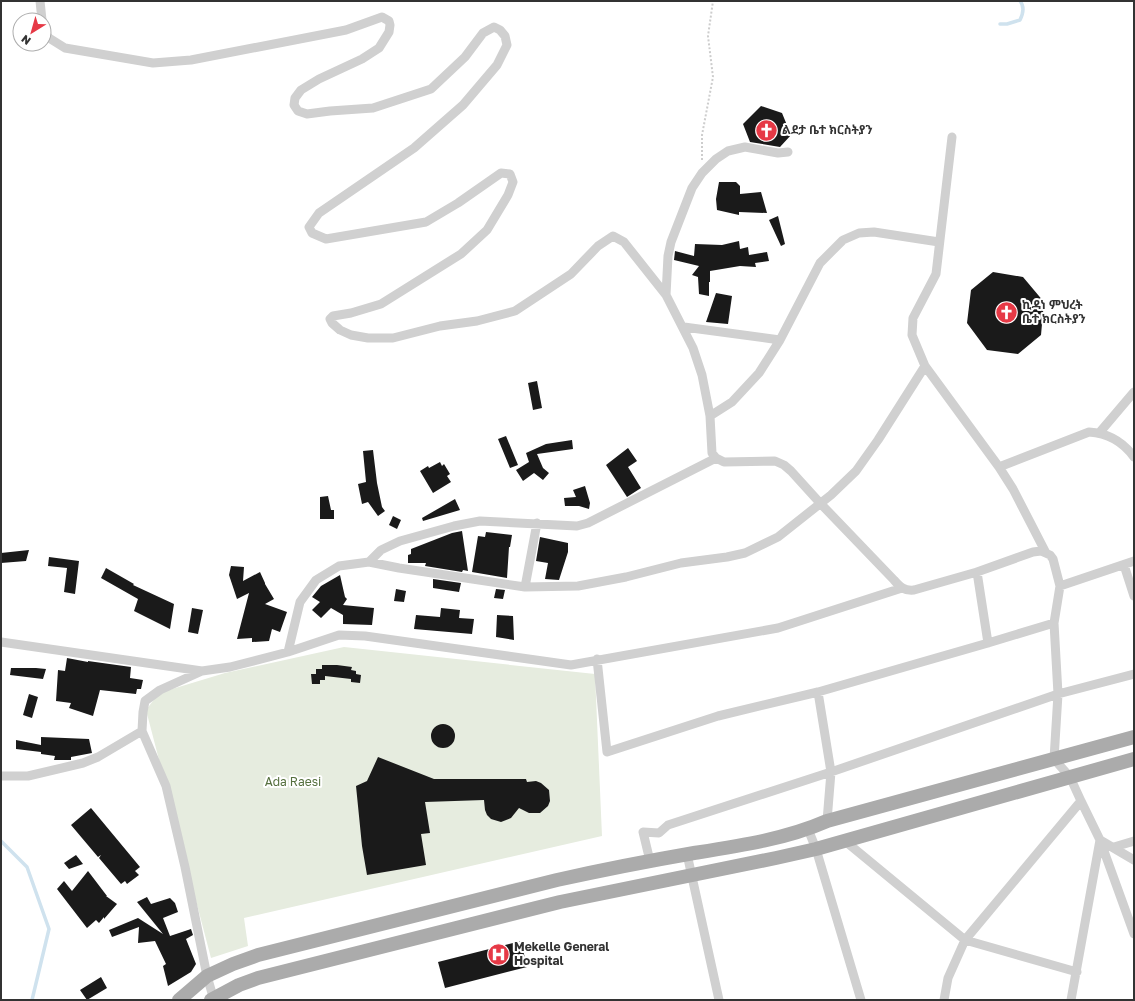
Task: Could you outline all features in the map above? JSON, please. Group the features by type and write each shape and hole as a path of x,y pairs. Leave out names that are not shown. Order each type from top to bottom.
{"main road":[{"path":"179,1000 208,976 233,964 258,955 556,880 773,838 808,829 827,821 1134,736"},
{"path":"213,999 258,978 560,902 692,876 816,849 1134,759"},
{"path":"607,869 611,892"}],"street":[{"path":"40,1 41,12"},
{"path":"52,40 65,48 153,63 190,60 338,32 372,22 382,17 389,21 389,32 379,48 362,59 319,79 301,90 295,98 294,105 298,111 307,114 373,108 430,89 464,57 483,33 494,27 500,30 505,36 507,45 497,65 464,105 414,148 319,213 309,227 312,233 326,238 426,222 458,203 501,173 510,174 513,182 508,195 486,230 461,254 380,304 352,313 333,316 330,319 332,322 340,330 351,335 368,338 393,338 440,326 477,321 515,311 571,274 598,246 613,236 624,242 666,295 684,327 702,374 710,416 712,453 716,458 724,462 775,461 784,465 902,588 908,591 977,572 1033,552 1040,551 1050,555 1053,559 1060,586 1054,623 1058,694 1054,759 1070,777 1080,801 1100,840 1134,934"},
{"path":"952,137 936,274 913,318 912,335 925,366 999,467 1046,553"},
{"path":"666,295 668,256 671,242 692,188 702,173 716,159 728,151 746,147 778,153 788,152"},
{"path":"710,416 732,402 759,373 780,340 820,263 832,249 843,240 859,233 874,232 939,242"},
{"path":"684,327 780,340"},
{"path":"288,652 300,602 316,580 339,566 369,562 525,587 578,586 626,577 682,563 745,553 778,537 831,495 856,471 878,440 925,366"},
{"path":"1100,432 1134,392"},
{"path":"999,467 1089,432 1100,432 1116,440 1129,450 1134,457"},
{"path":"369,562 381,550 400,541 454,526 480,521 577,526 588,523 716,458"},
{"path":"525,587 537,523"},
{"path":"1060,586 1134,561"},
{"path":"1124,565 1134,596"},
{"path":"977,572 988,643"},
{"path":"213,999 166,786 142,731 145,701 160,690 202,671 230,667 288,652 339,635 365,636 571,665 597,659 778,628 902,588"},
{"path":"597,659 607,752 718,716 818,692 1054,623"},
{"path":"1,642 202,671"},
{"path":"650,861 643,832 659,833 668,825 831,772 1058,694 1134,674"},
{"path":"818,692 831,772 827,821"},
{"path":"1,776 28,776 83,763 98,757 142,731"},
{"path":"944,1000 948,978 965,940 1080,801"},
{"path":"808,829 816,849 862,1000"},
{"path":"1100,840 1134,860"},
{"path":"1071,1000 1100,840"},
{"path":"845,841 965,940 1077,972"},
{"path":"1114,847 1134,841"},
{"path":"687,854 719,1000"}],"path":[{"path":"702,173 702,135 713,77 708,36 713,1"}],"green space":[{"name":"Ada Raesi","path":"344,647 595,674 602,836 244,918 248,946 211,958 146,710 159,693 225,673"}],"building":[{"name":"ልደታ ቤተ ክርስትያን","path":"761,106 782,113 791,135 780,147 750,142 743,124"},
{"path":"719,182 736,182 740,186 740,194 761,192 767,213 739,212 739,215 717,210 716,199"},
{"path":"778,216 785,244 781,246 769,220"},
{"path":"739,241 740,249 748,247 749,255 767,252 769,261 755,263 756,267 740,266 710,271 709,296 699,294 698,277 692,275 699,266 674,260 675,251 694,256 695,244 722,245"},
{"name":"ኪዳነ ምህረት ቤተ ክርስትያን","path":"993,272 1023,277 1044,302 1041,335 1018,354 987,350 967,323 971,290"},
{"path":"716,293 732,296 728,324 706,322"},
{"path":"537,381 542,408 533,410 528,383"},
{"path":"506,436 518,465 510,468 498,439"},
{"path":"572,440 573,449 537,454 543,468 549,473 543,480 534,473 523,481 516,470 529,462 526,453 546,444"},
{"path":"628,448 637,461 628,467 641,488 627,497 606,465"},
{"path":"373,450 377,483 382,507 385,511 378,516 368,502 362,504 358,484 366,482 363,451"},
{"path":"440,462 442,466 444,464 450,474 447,476 451,482 433,493 420,471 428,466 429,468"},
{"path":"585,486 590,503 589,509 579,506 565,506 564,498 576,497 573,490"},
{"path":"328,496 331,510 334,510 334,519 320,519 320,497"},
{"path":"455,499 460,510 423,521 422,518"},
{"path":"393,516 401,520 397,529 389,525"},
{"path":"462,531 468,571 463,570 462,572 425,566 426,563 408,563 408,555 411,554 411,549 452,533"},
{"path":"486,532 512,535 509,547 507,578 472,572 478,536 485,537"},
{"path":"540,537 568,543 568,552 559,580 545,579 548,563 536,561"},
{"path":"29,550 26,561 1,563 1,553"},
{"path":"49,557 79,561 75,594 64,592 67,568 48,566"},
{"path":"231,566 244,567 243,581 260,572 274,599 265,604 287,612 280,632 272,629 269,641 252,642 252,638 237,639 249,593 237,599 229,575"},
{"path":"106,568 134,584 133,585 174,604 170,629 134,611 138,599 101,578"},
{"path":"340,575 345,597 347,599 343,605 374,608 372,625 343,624 343,615 331,608 321,618 312,610 320,602 312,597 321,586"},
{"path":"433,579 461,583 459,592 433,588"},
{"path":"396,589 406,591 404,602 394,601"},
{"path":"496,589 505,590 503,599 494,598"},
{"path":"192,608 203,610 198,634 188,632"},
{"path":"441,608 460,610 459,618 474,619 472,634 414,629 416,615 440,617"},
{"path":"497,615 513,616 514,640 496,637"},
{"path":"67,658 131,667 130,678 143,680 141,689 137,689 136,694 100,690 93,716 69,708 71,703 56,701 58,670 65,671"},
{"path":"322,665 352,667 351,670 356,671 356,674 361,675 360,683 351,682 351,679 325,676 325,680 320,680 320,684 312,684 311,674 316,674 316,669 322,669"},
{"path":"11,668 46,669 43,679 10,675"},
{"path":"29,694 38,697 32,718 23,715"},
{"path":"443,724 448,725 454,731 454,741 448,747 443,748 438,747 432,741 431,736 432,731 438,725"},
{"path":"41,737 89,739 92,753 71,757 71,760 54,760 55,756 41,754 41,752 16,749 16,740 41,745"},
{"path":"378,757 434,779 526,779 527,782 536,781 541,783 549,790 550,801 548,806 540,813 529,813 519,808 511,818 501,822 491,819 487,815 484,800 425,802 430,833 421,834 426,865 367,875 362,846 356,786 367,781"},
{"path":"91,808 140,867 135,871 139,875 127,884 125,881 121,884 99,858 101,855 98,857 71,825"},
{"path":"76,855 83,864 69,869 64,863"},
{"path":"88,871 106,896 117,904 99,923 96,920 87,928 57,889 64,881 72,891"},
{"path":"147,897 151,904 170,898 175,903 178,912 163,918 170,936 191,929 193,935 186,939 196,964 191,972 168,986 163,966 166,964 155,941 138,943 139,927 112,937 109,930 138,918 163,934 137,902"},
{"path":"521,941 527,967 445,988 438,962"},
{"path":"101,977 107,988 87,1000 80,990"}],"waterway":[{"path":"1000,24 1007,24 1020,20 1023,10 1023,6 1020,1"},
{"path":"1,841 27,867 49,929 32,1000"}],"place":[{"name":"ልደታ ቤተ ክርስትያን","path":"767,130"},
{"name":"ኪዳነ ምህረት ቤተ ክርስትያን","path":"1006,312"},
{"name":"Mekelle General Hospital","path":"498,954"}]}
